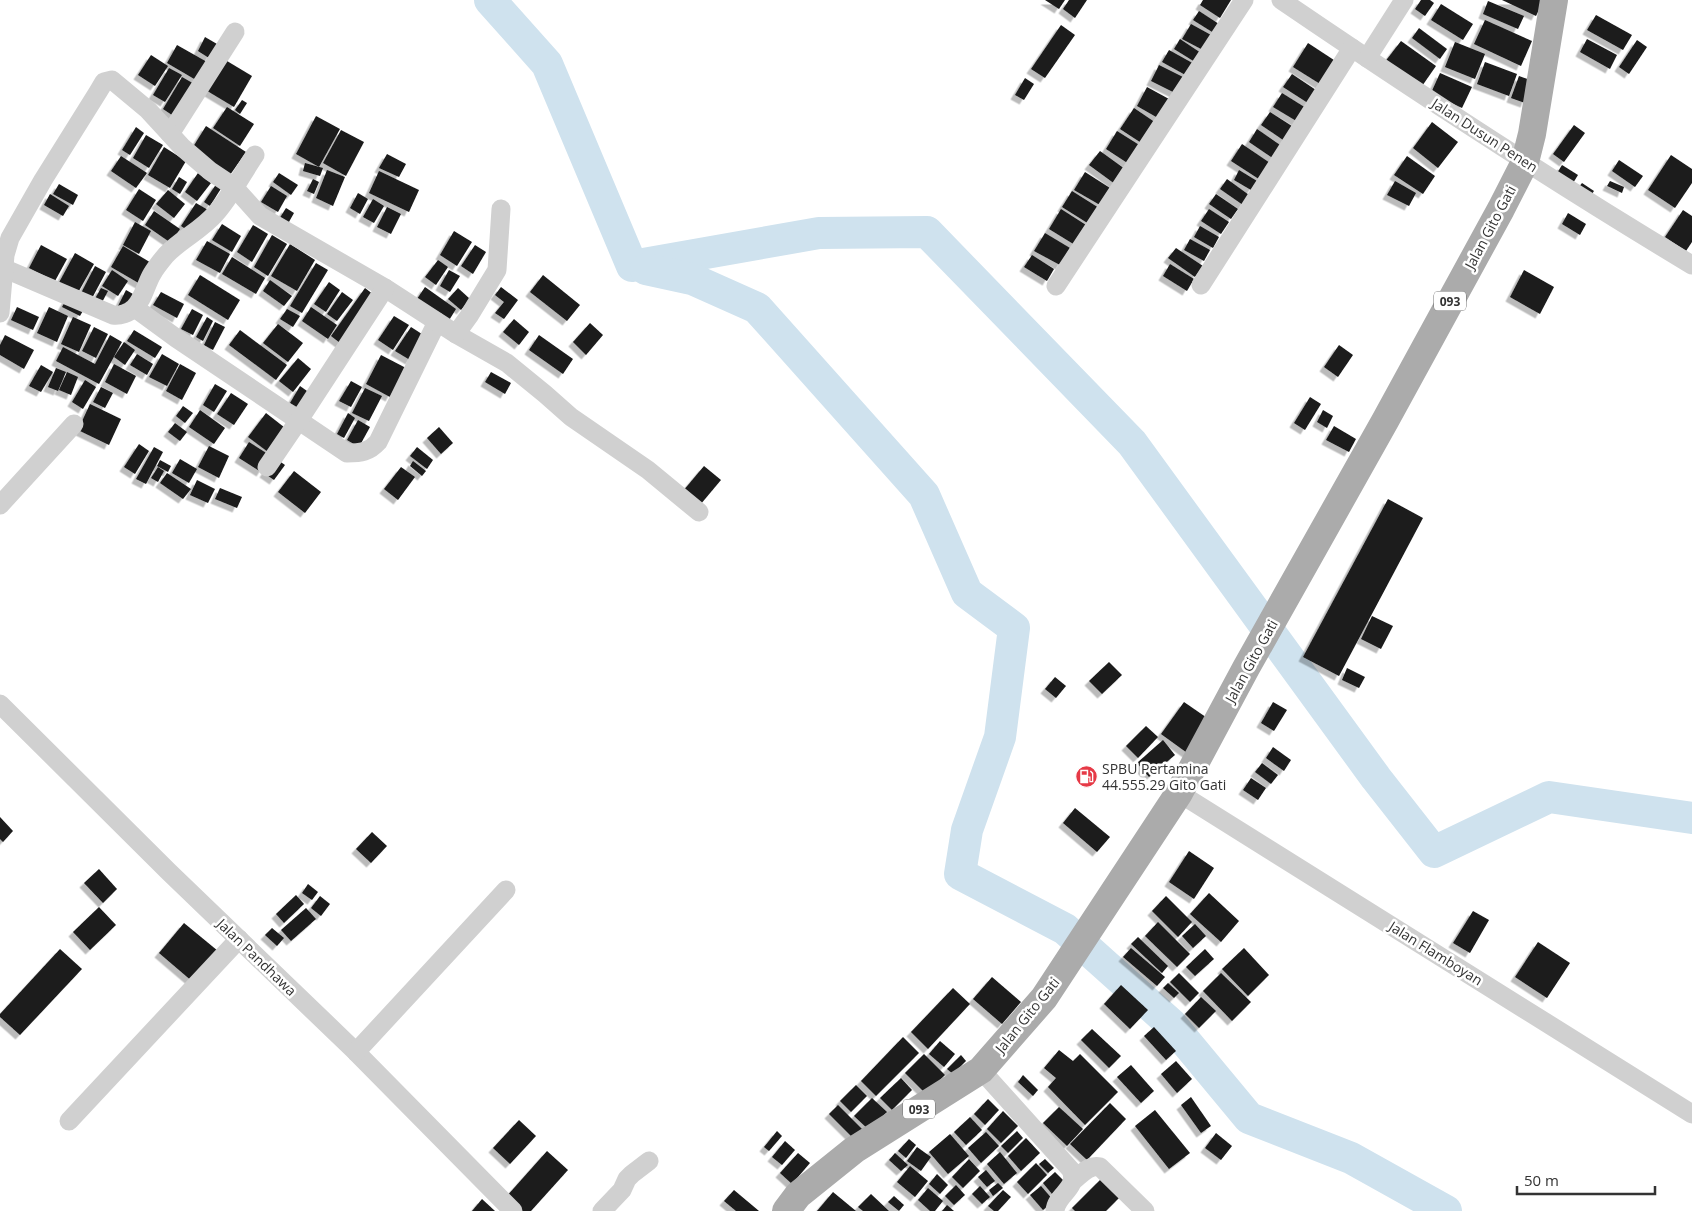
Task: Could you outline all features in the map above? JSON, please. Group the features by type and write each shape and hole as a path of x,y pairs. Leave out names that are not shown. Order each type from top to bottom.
{"main road":[{"name":"Jalan Gito Gati","path":"786,1211 798,1196 854,1150 981,1070 1044,998 1180,793 1246,668 1399,396 1525,162 1532,134 1554,0"}],"street":[{"path":"1056,286 1244,0"},
{"name":"Jalan Dusun Penen","path":"1281,0 1525,162 1611,217 1692,264"},
{"path":"1201,285 1359,53 1404,0"},
{"path":"170,134 235,32"},
{"path":"0,313 3,268 10,238 43,180 104,82 112,80 148,110 182,147 210,171 234,187 260,216 385,288 456,334 507,363 571,417 648,470 699,512"},
{"path":"3,268 113,315 123,314 134,308 152,273 167,255 180,242 193,235 215,214 255,155"},
{"path":"456,334 497,270 501,209"},
{"path":"267,467 385,288"},
{"path":"134,308 347,453 361,454 371,450 378,442 437,322"},
{"path":"0,505 74,424"},
{"name":"Jalan Pandhawa","path":"0,704 169,872 356,1052 513,1211"},
{"name":"Jalan Flamboyan","path":"1180,793 1692,1114"},
{"path":"356,1052 506,890"},
{"path":"69,1121 239,939"},
{"path":"981,1070 1071,1170 1074,1176 1073,1181"},
{"path":"602,1211 622,1190 627,1179 649,1161"},
{"path":"1055,1211 1057,1202 1073,1181 1095,1166 1100,1167 1145,1211"}],"building":[{"path":"1045,0 1065,0 1059,9"},
{"path":"1069,0 1087,0 1075,18 1063,9"},
{"path":"1203,0 1231,0 1220,18 1200,5"},
{"path":"1421,0 1430,0 1434,3 1425,16 1415,9"},
{"path":"1502,0 1544,0 1536,16"},
{"path":"1488,1 1524,16 1518,29 1483,14"},
{"path":"1441,4 1473,24 1463,40 1431,20"},
{"path":"1199,11 1222,26 1217,35 1193,20"},
{"path":"1596,15 1632,35 1623,50 1587,30"},
{"path":"1485,20 1532,41 1521,66 1474,44"},
{"path":"1191,24 1211,35 1203,50 1182,39"},
{"path":"1061,25 1075,35 1045,78 1031,69"},
{"path":"1419,28 1447,49 1440,59 1412,38"},
{"path":"205,37 217,44 209,58 198,51"},
{"path":"1180,39 1201,53 1195,62 1174,49"},
{"path":"1587,39 1617,55 1610,69 1580,52"},
{"path":"1637,40 1647,47 1629,74 1619,67"},
{"path":"1401,41 1436,66 1420,89 1384,63"},
{"path":"1455,42 1485,54 1475,79 1445,67"},
{"path":"1308,43 1340,64 1325,87 1293,67"},
{"path":"177,45 207,62 196,80 167,63"},
{"path":"1169,50 1196,65 1189,77 1162,62"},
{"path":"151,55 168,66 155,86 138,75"},
{"path":"222,58 252,76 234,107 204,89"},
{"path":"1485,62 1517,74 1509,96 1477,84"},
{"path":"1159,65 1185,78 1177,94 1151,81"},
{"path":"169,68 182,75 165,102 153,95"},
{"path":"1440,73 1472,87 1462,108 1431,93"},
{"path":"1292,74 1319,92 1311,105 1283,87"},
{"path":"1519,76 1533,81 1525,103 1511,98"},
{"path":"182,77 196,85 175,117 163,109"},
{"path":"1025,78 1034,84 1024,100 1015,95"},
{"path":"1147,87 1169,99 1158,118 1137,106"},
{"path":"1282,93 1306,108 1298,122 1273,107"},
{"path":"242,100 247,103 240,114 235,110"},
{"path":"227,107 254,124 240,146 213,128"},
{"path":"1134,108 1159,125 1146,146 1120,129"},
{"path":"1270,112 1295,128 1286,142 1261,125"},
{"path":"316,116 340,129 319,167 296,154"},
{"path":"1432,122 1458,142 1438,168 1413,148"},
{"path":"1574,125 1585,133 1564,162 1553,154"},
{"path":"206,126 246,152 230,175 193,147"},
{"path":"136,127 144,133 130,155 122,150"},
{"path":"1257,129 1283,147 1274,159 1249,142"},
{"path":"341,130 364,142 346,176 323,163"},
{"path":"1117,131 1144,148 1132,166 1106,149"},
{"path":"146,135 163,145 149,168 133,158"},
{"path":"1242,144 1276,167 1265,183 1231,161"},
{"path":"164,147 186,161 170,188 148,175"},
{"path":"1100,151 1125,169 1115,184 1089,165"},
{"path":"387,154 406,164 399,177 379,168"},
{"path":"1671,155 1692,169 1692,183 1675,208 1648,190"},
{"path":"121,156 147,173 136,188 111,171"},
{"path":"1407,156 1435,176 1423,194 1394,175"},
{"path":"1619,160 1643,176 1635,187 1612,171"},
{"path":"305,163 323,168 320,176 303,171"},
{"path":"1562,165 1578,175 1570,188 1554,178"},
{"path":"327,170 345,177 333,206 316,198"},
{"path":"1239,170 1257,181 1251,190 1234,180"},
{"path":"379,171 419,190 409,212 369,193"},
{"path":"1085,172 1110,188 1100,205 1074,190"},
{"path":"198,173 211,183 197,201 185,192"},
{"path":"279,173 298,185 291,195 273,182"},
{"path":"179,177 187,182 180,194 172,189"},
{"path":"313,179 319,182 314,194 307,191"},
{"path":"1227,179 1249,195 1243,205 1220,189"},
{"path":"1395,181 1416,193 1409,206 1387,195"},
{"path":"1610,181 1624,187 1622,193 1607,186"},
{"path":"217,183 222,187 210,206 204,202"},
{"path":"1582,183 1594,191 1587,201 1575,192"},
{"path":"59,184 78,195 73,205 53,194"},
{"path":"271,186 287,196 278,212 261,202"},
{"path":"139,189 156,200 143,221 126,210"},
{"path":"168,190 185,204 174,218 156,204"},
{"path":"1072,191 1099,208 1089,224 1062,207"},
{"path":"358,193 368,199 360,214 350,208"},
{"path":"50,194 69,206 63,216 44,205"},
{"path":"1216,194 1238,209 1231,219 1209,204"},
{"path":"373,199 384,206 374,223 363,217"},
{"path":"196,203 208,210 192,233 181,226"},
{"path":"387,207 401,214 391,234 377,227"},
{"path":"286,208 294,213 285,229 276,224"},
{"path":"1061,209 1086,225 1075,245 1049,229"},
{"path":"1209,209 1229,222 1221,234 1201,221"},
{"path":"1683,210 1692,216 1692,242 1686,251 1665,237"},
{"path":"154,211 180,229 171,243 145,225"},
{"path":"1568,213 1586,224 1580,235 1562,224"},
{"path":"135,222 151,231 139,254 123,245"},
{"path":"222,224 241,236 232,252 212,240"},
{"path":"253,225 268,234 252,262 237,252"},
{"path":"1200,226 1219,237 1213,248 1194,237"},
{"path":"454,231 472,242 457,266 440,255"},
{"path":"1045,233 1070,248 1060,265 1034,251"},
{"path":"272,235 287,244 268,276 254,267"},
{"path":"1190,239 1210,250 1204,261 1184,250"},
{"path":"207,241 230,254 220,273 196,260"},
{"path":"290,244 315,260 297,291 271,276"},
{"path":"41,245 67,259 55,281 29,268"},
{"path":"475,245 486,252 473,274 461,266"},
{"path":"123,246 153,264 142,285 111,267"},
{"path":"1176,248 1203,266 1195,277 1168,258"},
{"path":"75,253 94,264 75,298 56,288"},
{"path":"1032,255 1054,269 1047,281 1024,267"},
{"path":"232,257 265,278 256,294 222,274"},
{"path":"438,260 448,267 436,285 425,277"},
{"path":"316,263 328,270 302,313 290,306"},
{"path":"1170,264 1194,279 1187,291 1163,276"},
{"path":"95,266 106,272 90,302 79,297"},
{"path":"112,270 128,281 118,296 102,286"},
{"path":"449,270 460,276 450,292 440,286"},
{"path":"1524,270 1554,287 1540,314 1510,297"},
{"path":"200,275 240,300 228,320 188,295"},
{"path":"543,275 580,305 567,321 530,292"},
{"path":"270,280 292,296 284,306 263,291"},
{"path":"329,282 340,290 326,312 314,304"},
{"path":"425,287 456,309 448,322 417,299"},
{"path":"501,287 518,300 504,319 495,313 504,302 495,295"},
{"path":"101,288 108,291 99,308 92,304"},
{"path":"365,288 378,298 344,346 331,336"},
{"path":"458,288 470,299 461,310 448,299"},
{"path":"126,290 133,294 125,310 118,306"},
{"path":"161,292 184,304 177,318 153,305"},
{"path":"342,292 353,300 337,321 327,314"},
{"path":"67,298 85,307 80,316 62,307"},
{"path":"17,307 39,317 33,330 11,320"},
{"path":"49,307 68,316 57,342 37,333"},
{"path":"311,307 337,325 328,339 302,321"},
{"path":"192,309 203,315 193,335 181,329"},
{"path":"287,309 300,316 293,327 280,319"},
{"path":"394,316 409,325 393,350 378,340"},
{"path":"73,317 91,325 79,352 61,344"},
{"path":"207,317 213,321 203,341 196,337"},
{"path":"514,319 529,332 519,345 503,332"},
{"path":"215,322 225,327 213,350 204,345"},
{"path":"590,323 603,335 586,355 573,342"},
{"path":"278,324 303,343 288,362 263,343"},
{"path":"94,327 108,334 96,358 82,351"},
{"path":"411,327 425,336 410,360 395,351"},
{"path":"134,330 162,347 155,358 127,341"},
{"path":"240,330 287,365 276,380 229,345"},
{"path":"5,335 34,350 24,369 0,355 0,345"},
{"path":"110,335 122,342 99,384 56,361 63,347 95,364"},
{"path":"539,335 573,359 563,374 529,350"},
{"path":"124,342 135,350 125,365 114,357"},
{"path":"1339,345 1353,355 1338,377 1324,367"},
{"path":"137,354 153,364 147,375 130,365"},
{"path":"162,354 179,364 167,386 149,377"},
{"path":"381,355 406,368 390,397 366,384"},
{"path":"298,358 311,369 293,392 279,381"},
{"path":"114,364 136,376 127,394 105,382"},
{"path":"180,364 196,373 182,400 166,391"},
{"path":"41,365 53,372 41,392 29,386"},
{"path":"56,368 66,372 58,391 48,387"},
{"path":"67,372 78,377 71,395 59,390"},
{"path":"491,372 511,383 505,394 485,382"},
{"path":"85,380 96,387 83,409 72,402"},
{"path":"351,381 362,387 351,407 339,401"},
{"path":"215,384 227,391 214,412 203,405"},
{"path":"300,386 314,396 304,411 290,403"},
{"path":"101,387 113,393 105,408 93,402"},
{"path":"365,388 382,396 369,421 352,413"},
{"path":"231,393 248,404 234,425 217,414"},
{"path":"1310,397 1321,404 1305,430 1294,423"},
{"path":"90,404 121,419 109,445 78,430"},
{"path":"183,406 193,413 185,423 176,416"},
{"path":"200,410 225,428 214,444 189,427"},
{"path":"1323,410 1333,416 1327,428 1317,422"},
{"path":"266,413 289,431 272,455 248,437"},
{"path":"348,413 355,418 344,438 337,434"},
{"path":"358,420 370,427 359,447 347,440"},
{"path":"175,423 187,432 180,441 168,432"},
{"path":"1334,426 1356,439 1349,452 1326,440"},
{"path":"439,427 453,443 441,454 427,438"},
{"path":"249,442 271,456 261,472 239,458"},
{"path":"139,444 149,451 135,474 124,467"},
{"path":"209,446 229,456 219,478 198,467"},
{"path":"154,447 163,452 146,484 136,479"},
{"path":"417,447 433,460 427,469 410,456"},
{"path":"275,458 285,465 274,480 264,473"},
{"path":"180,459 197,469 189,483 172,473"},
{"path":"160,460 171,466 168,472 157,466"},
{"path":"413,461 426,471 422,476 410,466"},
{"path":"704,466 721,480 700,505 683,491"},
{"path":"158,467 164,471 158,482 151,478"},
{"path":"401,467 415,477 398,500 384,489"},
{"path":"294,471 321,492 305,513 278,492"},
{"path":"167,473 191,489 183,499 160,483"},
{"path":"197,480 215,489 208,503 190,495"},
{"path":"220,488 242,497 237,508 215,499"},
{"path":"1388,499 1423,518 1339,676 1303,657"},
{"path":"1372,616 1393,626 1381,649 1361,639"},
{"path":"1109,662 1122,675 1102,694 1089,681"},
{"path":"1347,668 1365,677 1359,688 1342,680"},
{"path":"1055,677 1066,686 1056,698 1045,689"},
{"path":"1184,702 1213,722 1190,755 1161,734"},
{"path":"1273,702 1287,710 1274,731 1261,723"},
{"path":"1146,726 1158,737 1138,758 1126,746"},
{"path":"1163,740 1175,755 1149,777 1137,763"},
{"path":"1273,747 1291,760 1284,771 1266,758"},
{"path":"1262,763 1278,775 1271,784 1255,772"},
{"path":"1251,778 1266,788 1258,800 1243,790"},
{"path":"1075,808 1110,837 1097,852 1063,823"},
{"path":"0,817 13,831 3,842 0,839"},
{"path":"372,832 387,846 371,863 356,849"},
{"path":"1189,851 1214,868 1194,899 1169,882"},
{"path":"99,869 117,889 103,903 84,883"},
{"path":"308,884 318,892 312,900 302,893"},
{"path":"1209,893 1239,921 1221,942 1190,914"},
{"path":"296,895 304,904 284,923 276,914"},
{"path":"320,896 330,904 321,916 311,908"},
{"path":"1166,896 1192,922 1178,937 1152,911"},
{"path":"99,907 116,925 90,950 73,932"},
{"path":"306,908 316,919 291,941 281,930"},
{"path":"1473,911 1489,920 1470,953 1453,943"},
{"path":"1158,922 1190,954 1177,967 1145,936"},
{"path":"184,923 218,951 193,982 159,953"},
{"path":"1195,924 1206,936 1193,948 1182,936"},
{"path":"272,928 284,938 277,946 265,935"},
{"path":"1138,937 1168,966 1162,973 1131,944"},
{"path":"1538,942 1570,963 1547,998 1515,977"},
{"path":"1131,948 1165,977 1157,986 1123,957"},
{"path":"1244,948 1269,975 1248,996 1222,969"},
{"path":"60,949 82,969 20,1035 0,1017 0,1014"},
{"path":"1205,949 1214,959 1195,976 1186,967"},
{"path":"1179,973 1199,993 1190,1002 1170,982"},
{"path":"1221,973 1251,1002 1232,1021 1203,991"},
{"path":"992,977 1021,1002 1002,1024 973,999"},
{"path":"1168,983 1179,993 1174,998 1163,988"},
{"path":"1121,985 1148,1010 1130,1029 1104,1004"},
{"path":"953,988 970,1004 928,1049 911,1032"},
{"path":"1201,997 1216,1011 1199,1028 1185,1014"},
{"path":"1154,1027 1176,1051 1166,1060 1144,1036"},
{"path":"1092,1029 1121,1056 1109,1068 1081,1040"},
{"path":"903,1037 919,1053 876,1096 861,1081"},
{"path":"940,1041 955,1054 944,1067 929,1054"},
{"path":"1059,1050 1073,1061 1080,1054 1118,1092 1085,1125 1048,1087 1056,1078 1044,1068"},
{"path":"924,1054 945,1075 926,1094 905,1073"},
{"path":"961,1055 966,1061 953,1074 947,1069"},
{"path":"1176,1061 1192,1079 1177,1093 1161,1074"},
{"path":"1131,1065 1154,1091 1141,1103 1117,1077"},
{"path":"1023,1075 1038,1090 1033,1096 1018,1082"},
{"path":"901,1078 912,1090 892,1110 880,1098"},
{"path":"856,1085 867,1096 851,1112 840,1101"},
{"path":"1191,1097 1211,1126 1201,1133 1181,1105"},
{"path":"872,1098 887,1112 869,1130 854,1116"},
{"path":"988,1099 999,1110 985,1125 974,1114"},
{"path":"1110,1103 1126,1119 1087,1160 1070,1144"},
{"path":"838,1105 862,1129 853,1138 829,1114"},
{"path":"1059,1107 1083,1129 1067,1146 1043,1123"},
{"path":"1155,1110 1190,1153 1169,1169 1135,1126"},
{"path":"1003,1111 1018,1126 1001,1143 987,1129"},
{"path":"970,1117 982,1130 966,1145 954,1132"},
{"path":"519,1120 536,1136 510,1164 493,1148"},
{"path":"777,1131 782,1136 769,1151 764,1147"},
{"path":"1017,1131 1023,1138 1008,1153 1001,1146"},
{"path":"986,1132 999,1146 981,1163 968,1148"},
{"path":"1216,1133 1232,1146 1221,1160 1205,1148"},
{"path":"950,1134 969,1156 948,1174 929,1152"},
{"path":"1026,1138 1040,1153 1021,1171 1008,1156"},
{"path":"909,1139 916,1145 906,1158 898,1151"},
{"path":"785,1141 795,1150 782,1165 772,1157"},
{"path":"917,1147 931,1157 921,1171 907,1161"},
{"path":"547,1151 568,1170 531,1211 522,1211 506,1197"},
{"path":"1000,1152 1017,1173 1004,1184 987,1164"},
{"path":"798,1153 810,1163 792,1184 780,1173"},
{"path":"895,1153 908,1165 901,1171 889,1160"},
{"path":"969,1159 980,1171 963,1188 952,1177"},
{"path":"1045,1159 1054,1168 1048,1173 1039,1164"},
{"path":"1036,1163 1047,1175 1028,1194 1017,1182"},
{"path":"910,1166 928,1181 915,1197 897,1182"},
{"path":"986,1170 995,1181 987,1187 978,1177"},
{"path":"1055,1172 1065,1182 1052,1194 1043,1183"},
{"path":"937,1174 948,1185 940,1194 929,1184"},
{"path":"1101,1179 1120,1197 1106,1211 1075,1211 1072,1208"},
{"path":"998,1183 1003,1188 993,1196 989,1190"},
{"path":"956,1185 965,1195 954,1205 945,1196"},
{"path":"980,1186 990,1197 982,1204 972,1194"},
{"path":"1041,1186 1054,1201 1043,1210 1030,1195"},
{"path":"928,1188 943,1201 935,1211 930,1211 918,1200"},
{"path":"734,1190 759,1211 736,1211 724,1201"},
{"path":"1003,1190 1011,1197 998,1211 994,1211 988,1206"},
{"path":"833,1192 856,1211 817,1211"},
{"path":"871,1194 889,1211 863,1211 858,1207"},
{"path":"894,1196 904,1205 899,1211 888,1202"},
{"path":"482,1199 495,1211 472,1211"},
{"path":"947,1205 954,1211 942,1211"}],"waterway":[{"path":"490,0 547,64 632,266 819,233 927,232 1132,443 1376,778 1434,852 1549,797 1692,818"},
{"path":"646,269 692,279 757,308 924,495 967,593 1014,628 1000,737 967,830 960,874 1065,929 1171,1024 1249,1118 1351,1158 1446,1211"}],"place":[{"name":"SPBU Pertamina 44.555.29 Gito Gati","path":"1086,776"}]}
